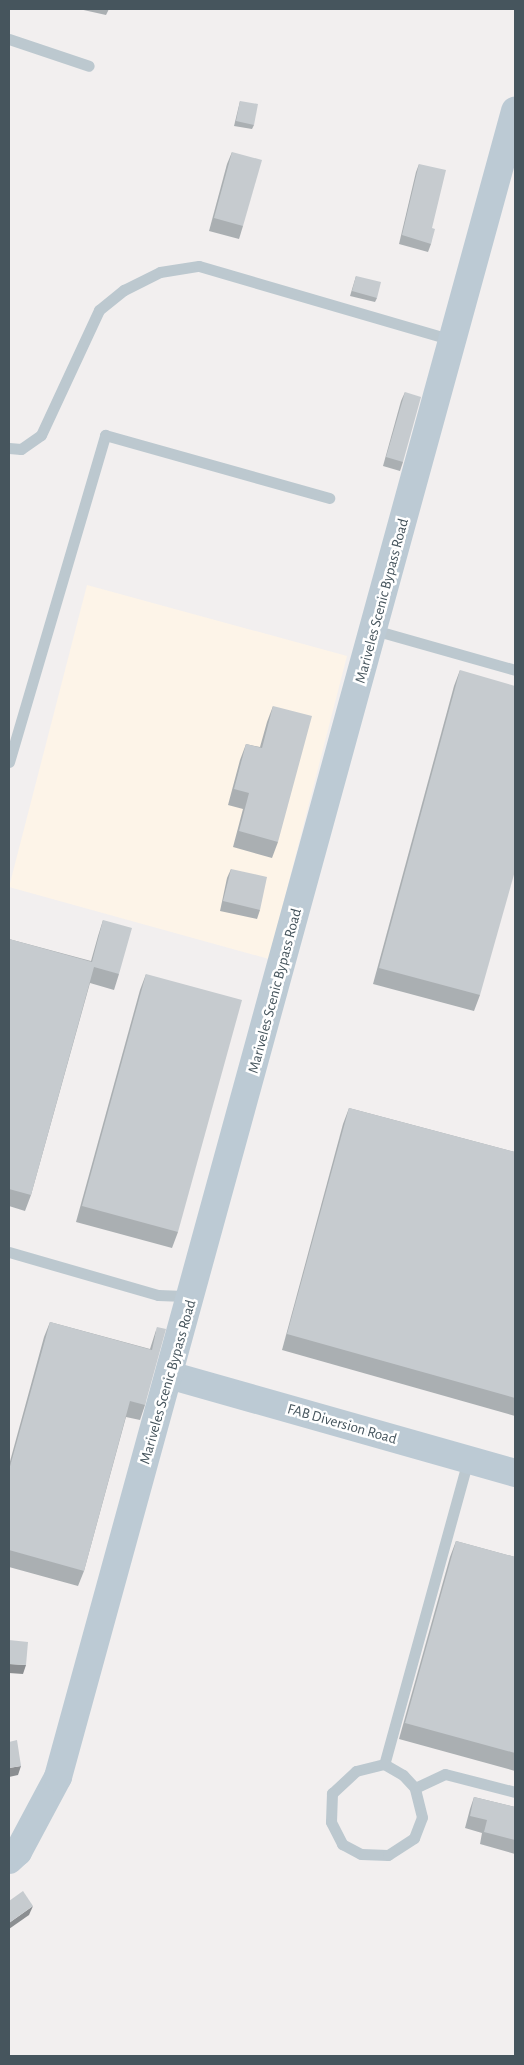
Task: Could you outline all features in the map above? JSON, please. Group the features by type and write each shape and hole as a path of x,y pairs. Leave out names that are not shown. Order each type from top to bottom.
{"main road":[{"name":"Mariveles Scenic Bypass Road","path":"9,1860 18,1852 58,1777 192,1296 515,111"},
{"name":"FAB Diversion Road","path":"169,1375 515,1473"}],"lane":[{"path":"9,39 88,66"},
{"path":"9,448 21,448 41,435 99,310 124,290 160,272 199,266 452,340"},
{"path":"9,762 105,435 329,498"},
{"path":"374,630 515,670"},
{"path":"9,1252 158,1295 192,1296"},
{"path":"384,1764 449,1545 468,1460"},
{"path":"384,1764 403,1775 415,1788 422,1817 414,1838 388,1855 361,1854 342,1844 331,1822 332,1793 356,1771 384,1764"},
{"path":"415,1788 445,1774 515,1792"}],"shaded area":[{"path":"87,585 347,656 269,959 9,887"}],"building":[{"path":"240,101 258,104 254,125 236,121"},
{"path":"232,152 262,160 243,226 214,218"},
{"path":"419,164 446,170 432,228 435,229 431,244 402,235"},
{"path":"356,276 381,282 377,298 352,291"},
{"path":"405,392 421,397 403,462 386,457"},
{"path":"460,670 515,686 515,871 480,995 379,968"},
{"path":"273,706 312,716 278,842 239,831 249,793 234,789 246,744 262,748"},
{"path":"231,869 267,877 260,910 223,901"},
{"path":"103,920 132,928 119,974 94,967 31,1195 9,1189 9,939 92,962"},
{"path":"146,974 242,1000 178,1232 82,1206"},
{"path":"349,1108 515,1152 515,1398 287,1334"},
{"path":"50,1322 152,1350 157,1327 166,1329 145,1405 130,1401 84,1571 9,1550 9,1470"},
{"path":"456,1541 515,1557 515,1753 405,1723"},
{"path":"9,1640 28,1642 26,1665 9,1664"},
{"path":"17,1740 21,1766 9,1768 9,1742"},
{"path":"474,1797 515,1807 515,1840 484,1832 487,1820 470,1816"},
{"path":"23,1891 33,1906 9,1923 9,1901"}]}
